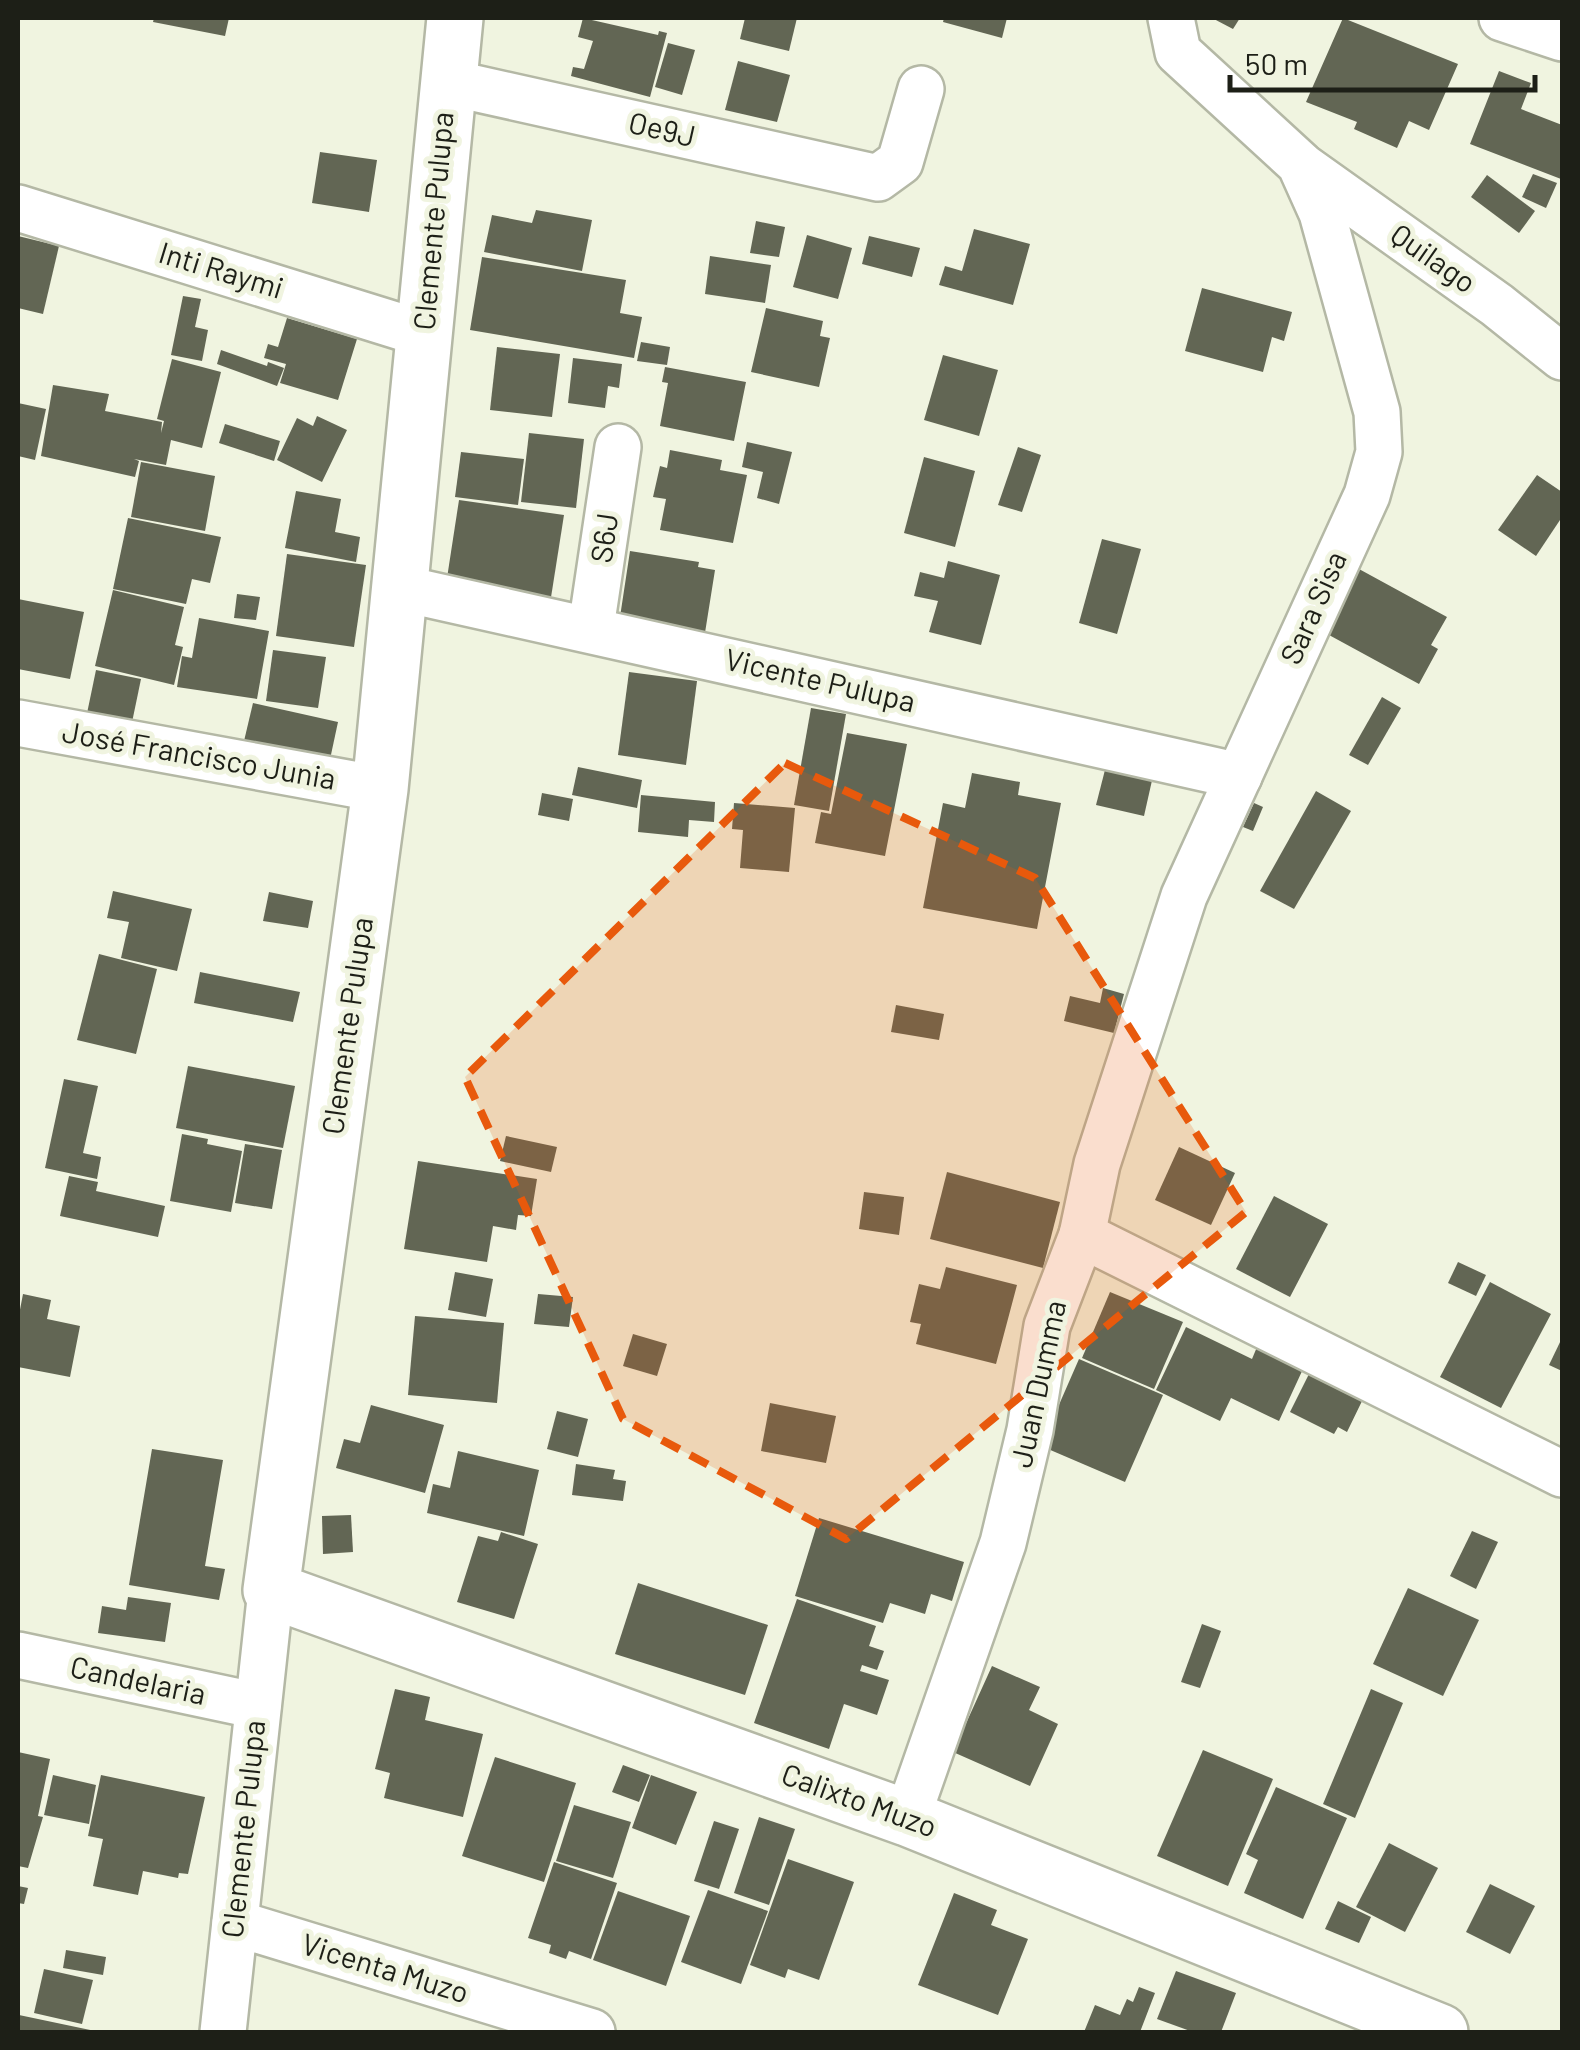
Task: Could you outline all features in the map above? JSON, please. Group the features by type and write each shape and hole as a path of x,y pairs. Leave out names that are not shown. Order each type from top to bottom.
{"street":[{"name":"Clemente Pulupa","path":"222,2032 270,1590 380,788 455,18"},
{"name":"Sara Sisa","path":"1082,1235 1097,1164 1184,896 1366,495 1378,452 1377,412 1322,214 1300,164 1178,52 1170,18"},
{"path":"1502,18 1562,38"},
{"name":"Oe9J","path":"447,82 878,178 900,162 922,89"},
{"name":"Quilago","path":"1300,164 1497,305 1562,358"},
{"name":"Inti Raymi","path":"18,208 424,334"},
{"name":"S6J","path":"591,628 618,447"},
{"name":"Vicente Pulupa","path":"400,588 1239,776"},
{"name":"José Francisco Junia","path":"18,723 380,788"},
{"path":"1082,1235 1562,1474"},
{"name":"Juan Dumma","path":"908,1818 1003,1542 1030,1430 1047,1326 1082,1235"},
{"name":"Calixto Muzo","path":"270,1590 908,1818 1440,2032"},
{"name":"Candelaria","path":"18,1655 258,1706"},
{"name":"Vicenta Muzo","path":"234,1923 592,2032"}],"highlighted area":[{"path":"785,763 1035,878 1246,1212 846,1539 623,1419 465,1077"}],"building":[{"path":"154,18 229,18 225,36 153,22"},
{"path":"583,18 658,35 659,31 667,33 650,97 571,76 573,67 584,69 593,41 578,37"},
{"path":"745,18 797,18 789,51 740,39"},
{"path":"944,18 1007,18 1002,38 943,22"},
{"path":"1212,18 1240,18 1233,29"},
{"path":"1343,18 1458,64 1429,130 1409,121 1397,148 1354,129 1357,122 1306,102"},
{"path":"668,43 695,50 682,95 655,87"},
{"path":"738,61 790,75 777,122 725,110"},
{"path":"1499,71 1531,83 1521,109 1562,125 1561,179 1470,144"},
{"path":"320,152 377,160 369,212 312,203"},
{"path":"1533,174 1557,183 1546,208 1522,197"},
{"path":"1487,175 1535,211 1519,233 1471,197"},
{"path":"536,210 592,220 582,271 484,252 492,215 532,223"},
{"path":"756,221 785,227 779,257 750,253"},
{"path":"974,229 1030,244 1013,305 939,285 945,266 962,271"},
{"path":"807,235 852,248 838,299 793,287"},
{"path":"18,236 59,246 43,314 18,308"},
{"path":"869,236 920,248 912,277 862,264"},
{"path":"710,256 771,265 765,303 705,294"},
{"path":"482,257 626,280 620,313 642,317 634,358 470,330"},
{"path":"1202,288 1292,312 1284,341 1272,337 1263,372 1185,351"},
{"path":"183,296 201,299 195,327 208,330 202,361 171,355"},
{"path":"766,308 823,321 820,336 830,338 819,387 751,372"},
{"path":"287,318 357,339 338,400 280,383 286,364 264,358 268,344 278,347"},
{"path":"641,342 670,347 667,365 637,361"},
{"path":"497,347 560,354 552,417 490,410"},
{"path":"221,350 284,368 277,386 217,364"},
{"path":"943,355 998,370 979,436 924,420"},
{"path":"573,358 622,364 619,388 608,386 605,408 568,403"},
{"path":"172,359 221,372 202,448 171,440 166,465 134,459 139,461 135,477 41,456 53,385 109,394 105,411 162,422 161,433 164,421 157,419"},
{"path":"665,367 746,382 734,441 660,426 668,383 662,382"},
{"path":"18,403 46,409 35,460 18,456"},
{"path":"317,416 347,430 322,482 277,460 297,418 313,426"},
{"path":"225,424 280,441 274,461 219,443"},
{"path":"529,433 584,439 576,508 521,502"},
{"path":"747,442 792,452 779,504 757,498 763,472 742,467"},
{"path":"1018,447 1041,455 1022,512 998,505"},
{"path":"670,450 722,460 720,470 747,475 733,543 660,530 666,499 653,497 660,466 667,468"},
{"path":"461,452 524,459 518,505 455,497"},
{"path":"924,457 975,471 955,547 904,533"},
{"path":"141,462 215,476 205,531 131,517"},
{"path":"1537,475 1562,492 1562,517 1536,556 1498,530"},
{"path":"296,491 341,499 335,532 360,537 356,562 285,548"},
{"path":"459,500 564,515 549,610 445,591"},
{"path":"128,518 221,537 210,583 192,579 186,604 113,589"},
{"path":"1102,539 1141,549 1117,634 1079,623"},
{"path":"630,551 699,562 698,567 715,570 704,639 620,617"},
{"path":"287,554 366,565 354,647 276,636"},
{"path":"948,561 1000,575 981,645 929,632 938,601 914,596 920,572 944,578"},
{"path":"1348,563 1447,617 1431,645 1438,649 1419,684 1318,629"},
{"path":"113,590 184,607 175,645 183,647 174,685 95,666"},
{"path":"237,594 260,597 256,620 234,618"},
{"path":"18,599 84,612 70,679 18,669"},
{"path":"199,618 269,631 257,699 177,687 182,656 192,658"},
{"path":"273,650 326,657 318,708 266,701"},
{"path":"96,670 141,679 130,732 85,723"},
{"path":"629,672 697,681 686,765 618,755"},
{"path":"1382,697 1401,708 1368,765 1349,755"},
{"path":"253,703 338,722 326,778 240,758"},
{"path":"811,708 846,714 829,811 794,805"},
{"path":"847,733 907,744 885,856 815,843 821,812 831,814"},
{"path":"1106,766 1153,776 1144,816 1096,805"},
{"path":"578,767 642,780 637,808 572,795"},
{"path":"972,773 1020,782 1018,795 1061,803 1037,929 923,908 943,803 965,808"},
{"path":"1316,791 1351,811 1294,909 1260,891"},
{"path":"542,793 573,799 569,821 538,815"},
{"path":"641,795 715,802 714,822 689,820 688,837 638,832"},
{"path":"734,803 795,808 789,872 740,868 743,830 732,829"},
{"path":"1254,803 1263,807 1253,831 1243,827"},
{"path":"113,891 192,909 177,971 121,958 129,922 107,918"},
{"path":"269,892 313,901 308,928 263,921"},
{"path":"99,954 157,969 136,1054 77,1040"},
{"path":"200,972 300,992 293,1022 194,1003"},
{"path":"1103,988 1124,994 1114,1033 1064,1021 1070,996 1100,1003"},
{"path":"896,1005 944,1014 939,1040 891,1032"},
{"path":"188,1066 295,1086 283,1148 176,1128"},
{"path":"64,1079 98,1086 83,1153 101,1157 97,1179 45,1168"},
{"path":"182,1134 242,1151 231,1212 170,1201"},
{"path":"506,1136 557,1147 551,1172 500,1161"},
{"path":"245,1144 282,1150 272,1209 235,1203"},
{"path":"1179,1147 1235,1173 1211,1225 1155,1200"},
{"path":"418,1161 537,1179 531,1216 518,1215 516,1230 493,1226 487,1262 404,1249"},
{"path":"947,1172 1060,1202 1043,1268 930,1239"},
{"path":"69,1176 98,1182 96,1191 165,1206 158,1237 60,1216"},
{"path":"864,1192 904,1197 899,1235 859,1229"},
{"path":"1274,1196 1328,1224 1290,1297 1236,1269"},
{"path":"1458,1262 1486,1275 1476,1296 1448,1283"},
{"path":"946,1267 1017,1285 996,1364 916,1344 921,1324 910,1322 919,1284 940,1289"},
{"path":"455,1272 493,1279 486,1317 448,1310"},
{"path":"1490,1282 1551,1314 1501,1408 1440,1377"},
{"path":"1110,1292 1183,1322 1154,1389 1082,1358"},
{"path":"23,1294 51,1300 47,1319 80,1326 70,1377 18,1367 18,1320"},
{"path":"538,1294 573,1297 569,1327 534,1324"},
{"path":"415,1316 504,1323 497,1403 408,1395"},
{"path":"1186,1327 1252,1359 1257,1347 1303,1369 1279,1421 1231,1398 1220,1421 1156,1390"},
{"path":"633,1334 667,1344 657,1376 623,1366"},
{"path":"1562,1338 1562,1371 1549,1365"},
{"path":"1079,1359 1163,1395 1125,1482 1041,1446"},
{"path":"1310,1372 1363,1399 1347,1432 1338,1427 1334,1434 1290,1412"},
{"path":"770,1403 836,1416 826,1463 761,1451"},
{"path":"371,1405 444,1425 425,1493 336,1468 344,1439 360,1443"},
{"path":"557,1411 588,1419 578,1457 547,1449"},
{"path":"152,1449 223,1460 205,1566 225,1569 219,1600 129,1585"},
{"path":"458,1451 539,1470 524,1536 427,1513 433,1484 450,1488"},
{"path":"576,1464 615,1470 613,1479 626,1481 623,1501 572,1495"},
{"path":"351,1515 353,1552 323,1554 322,1516"},
{"path":"819,1518 964,1562 952,1601 931,1594 925,1614 890,1603 883,1623 795,1596"},
{"path":"1472,1531 1498,1542 1476,1589 1450,1576"},
{"path":"501,1532 538,1544 514,1619 457,1602 478,1536 498,1541"},
{"path":"638,1583 768,1625 745,1695 615,1654"},
{"path":"1408,1588 1479,1620 1443,1696 1373,1664"},
{"path":"128,1597 171,1603 165,1642 98,1633 102,1606 126,1610"},
{"path":"797,1599 876,1626 869,1646 884,1651 877,1670 862,1665 860,1671 889,1680 877,1715 844,1704 829,1749 754,1723"},
{"path":"1202,1624 1221,1631 1200,1688 1181,1682"},
{"path":"992,1666 1040,1687 1029,1710 1058,1724 1030,1786 953,1752"},
{"path":"395,1689 430,1697 425,1720 483,1734 463,1817 384,1798 390,1773 375,1769"},
{"path":"1371,1689 1403,1703 1355,1818 1323,1804"},
{"path":"1203,1750 1273,1779 1228,1886 1157,1856"},
{"path":"18,1752 50,1759 38,1816 43,1817 28,1868 18,1866"},
{"path":"495,1757 576,1783 544,1882 462,1856"},
{"path":"623,1765 650,1775 639,1802 612,1792"},
{"path":"53,1775 96,1785 89,1824 44,1815"},
{"path":"101,1775 205,1797 188,1874 179,1873 178,1878 143,1871 138,1895 93,1886 103,1839 88,1836"},
{"path":"651,1775 697,1792 676,1845 632,1828"},
{"path":"1276,1787 1347,1818 1303,1919 1244,1893 1258,1860 1246,1854"},
{"path":"574,1805 631,1822 613,1878 556,1861"},
{"path":"759,1817 795,1829 769,1905 734,1893"},
{"path":"714,1821 739,1829 719,1889 694,1881"},
{"path":"1389,1843 1438,1868 1405,1932 1356,1907"},
{"path":"788,1859 854,1882 819,1980 788,1969 785,1978 750,1965"},
{"path":"554,1862 617,1883 591,1959 569,1951 566,1959 549,1953 551,1945 528,1938"},
{"path":"1490,1884 1535,1906 1510,1954 1466,1932"},
{"path":"18,1886 28,1888 24,1904 18,1903"},
{"path":"708,1890 768,1911 741,1984 681,1962"},
{"path":"618,1891 690,1916 666,1986 593,1960"},
{"path":"954,1893 997,1910 991,1925 1028,1939 998,2015 918,1985"},
{"path":"1338,1901 1371,1917 1359,1943 1325,1929"},
{"path":"66,1950 106,1957 103,1975 63,1968"},
{"path":"44,1969 93,1980 82,2024 34,2013"},
{"path":"1176,1971 1236,1993 1221,2032 1193,2032 1157,2019"},
{"path":"1139,1987 1155,1993 1140,2032 1084,2032 1095,2005 1120,2015 1127,1999 1133,2002"},
{"path":"19,2015 95,2031 95,2032 18,2032"}]}
